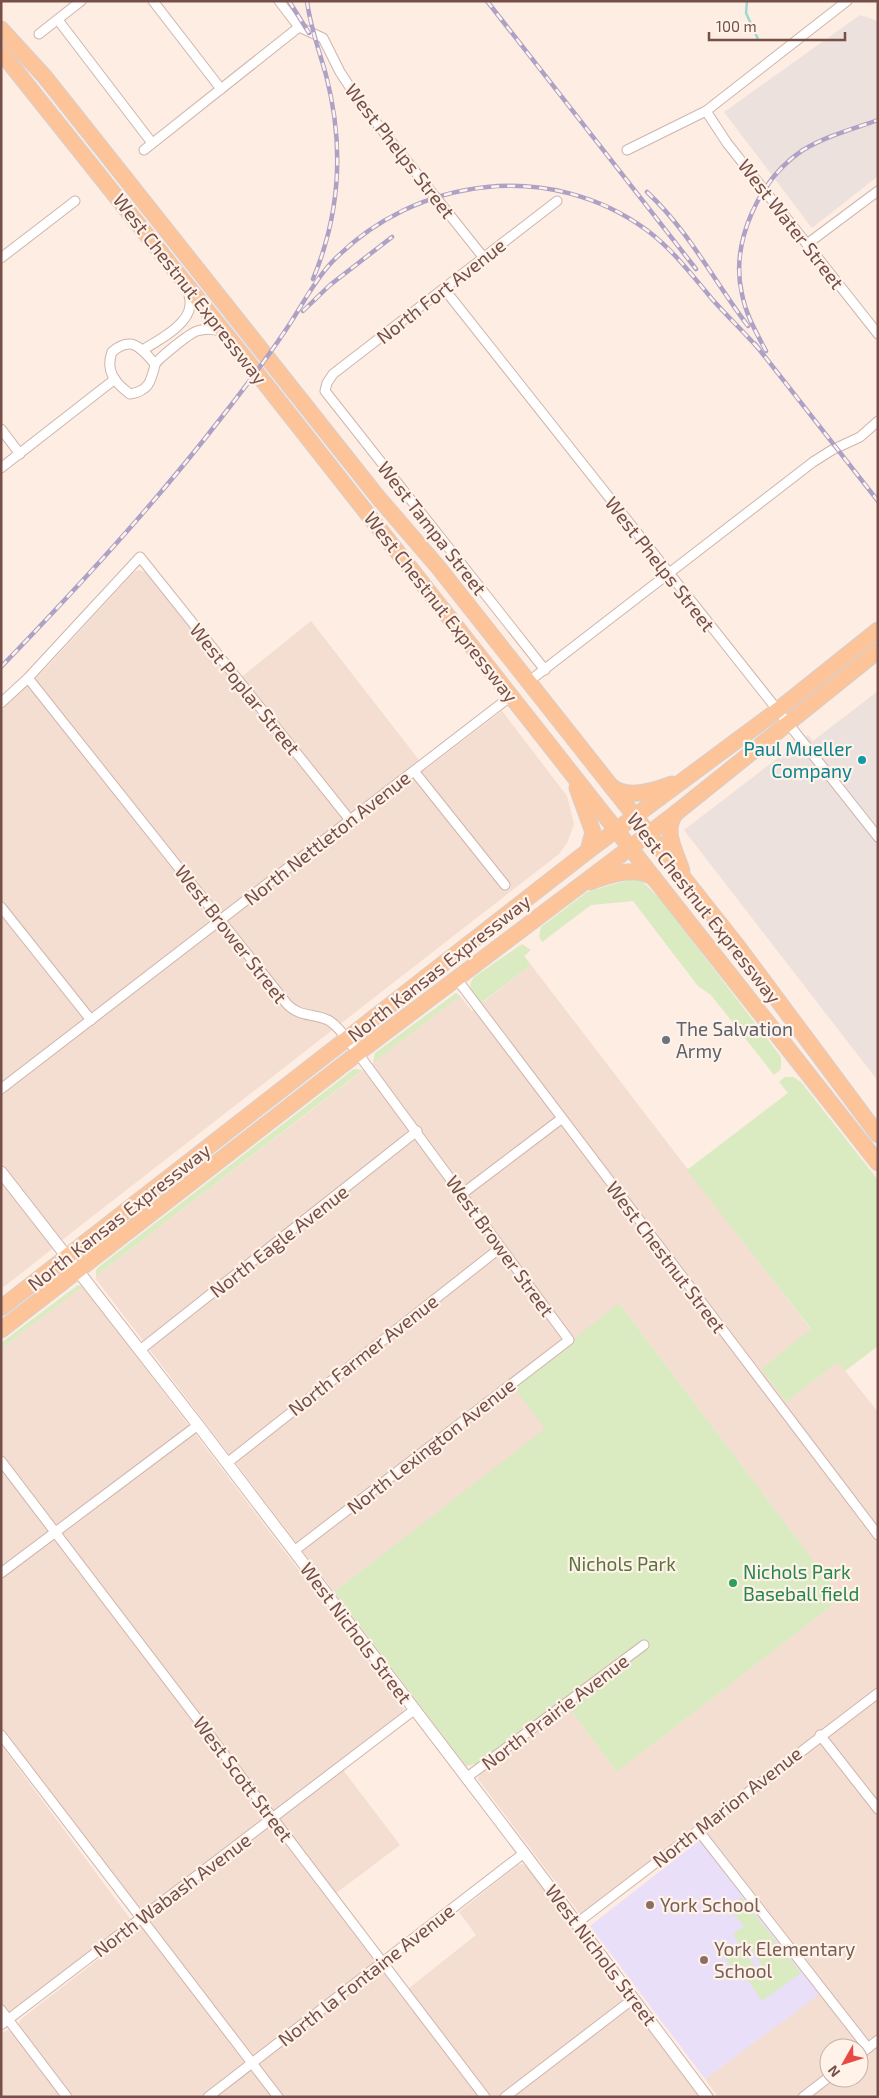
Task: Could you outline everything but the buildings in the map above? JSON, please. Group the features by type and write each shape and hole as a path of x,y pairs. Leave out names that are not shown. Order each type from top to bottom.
{"main road":[{"name":"West Chestnut Expressway","path":"1,29 45,77 346,458 438,567 647,834 739,948 878,1135"},
{"name":"West Chestnut Expressway","path":"1,52 226,333 878,1163"},
{"name":"North Kansas Expressway","path":"1,1308 348,1040 588,851 778,710 878,630"},
{"name":"North Kansas Expressway","path":"1,1330 358,1053 676,813 878,651"},
{"path":"569,770 592,828 588,851"},
{"path":"603,778 621,792 634,793 670,785 693,774"},
{"path":"676,813 670,822 670,836 685,882"},
{"path":"574,889 604,876 626,872 650,875 655,880"}],"street":[{"path":"39,34 58,20 69,5 81,1"},
{"path":"153,1 221,89"},
{"name":"West Phelps Street","path":"279,1 299,27 323,38 340,72 359,101 484,258"},
{"path":"627,150 706,111 847,1"},
{"path":"58,20 152,143"},
{"path":"144,150 299,27"},
{"name":"West Water Street","path":"706,111 727,143 878,334"},
{"path":"806,244 878,191"},
{"path":"1,258 75,201"},
{"name":"North Fort Avenue","path":"327,383 333,374 445,290 557,201"},
{"path":"144,350 178,326 185,316 190,306 187,284"},
{"name":"West Phelps Street","path":"445,290 668,575 878,837"},
{"path":"154,364 144,350 134,344 127,343 112,352 109,361 114,379 130,394 138,393 146,389 151,381 154,364 197,331 213,329 226,333"},
{"path":"1,468 114,379"},
{"name":"West Tampa Street","path":"327,383 325,391 328,397 545,670"},
{"path":"528,682 813,462 860,437 878,422"},
{"path":"1,429 20,454"},
{"name":"West Poplar Street","path":"28,678 140,557 350,820"},
{"path":"1,703 28,678"},
{"name":"West Brower Street","path":"28,678 293,1010 328,1020 348,1040 417,1131 500,1248 569,1340"},
{"name":"North Nettleton Avenue","path":"1,1089 511,696"},
{"path":"414,771 505,885"},
{"path":"1,907 91,1020"},
{"name":"West Chestnut Street","path":"456,978 878,1535"},
{"path":"462,1194 561,1119"},
{"name":"North Eagle Avenue","path":"140,1350 417,1131"},
{"name":"West Nichols Street","path":"1,1172 69,1256 227,1462 707,2097"},
{"name":"North Farmer Avenue","path":"227,1462 500,1248"},
{"name":"North Lexington Avenue","path":"294,1551 569,1340"},
{"path":"1,1573 198,1425"},
{"name":"West Scott Street","path":"1,1461 485,2097"},
{"name":"North Prairie Avenue","path":"466,1778 644,1645"},
{"name":"North Marion Avenue","path":"577,1923 878,1692"},
{"name":"North Wabash Avenue","path":"5,2022 414,1710"},
{"path":"1,1735 278,2097"},
{"path":"820,1735 878,1809"},
{"path":"698,1830 860,2038"},
{"name":"North la Fontaine Avenue","path":"208,2097 524,1853"},
{"path":"505,2097 633,1999"},
{"path":"1,2010 5,2022 68,2097"},
{"path":"803,2097 819,2085"}],"shaded area":[{"path":"860,15 878,21 878,176 812,228 724,112"},
{"path":"139,570 147,573 234,683 311,621 426,769 502,711 567,796 574,824 567,843 559,854 62,1240 1,1162 1,711 47,667 134,572"},
{"path":"878,691 878,1081 684,830 808,735 813,741"},
{"path":"531,965 811,1330 761,1369 786,1402 838,1362 878,1412 878,2034 869,2041 869,2038 819,2038 819,2080 796,2097 718,2097 705,2079 827,1987 699,1822 583,1913 579,1913 478,1779 481,1771 569,1708 617,1772 842,1598 620,1304 546,1429 334,1592 96,1279 96,1276 460,996 472,1011"},
{"path":"1,1180 50,1241 52,1249 1,1289"},
{"path":"83,1286 404,1709 401,1716 145,1910 137,1907 1,1729 1,1349"},
{"path":"1,1745 131,1920 1,2021"},
{"path":"343,1770 400,1845 335,1894 408,1989 476,1935 459,1912 518,1865 523,1864 529,1869 700,2097 73,2097 18,2025 21,2019"},
{"name":"York Elementary School","path":"700,1840 820,1994 705,2079 590,1926"},
{"path":"8,2030 15,2035 62,2097 1,2097 1,2033"},
{"path":"878,2045 878,2097 809,2097 821,2088 869,2088 869,2052"}],"green space":[{"path":"635,878 642,881 662,901 781,1057 781,1069 774,1075 711,995 698,986 633,901 591,905 542,942 539,936 541,927 587,892"},
{"path":"522,944 531,950 524,956 531,965 480,1004 470,988 474,977"},
{"path":"456,993 460,996 373,1063 375,1053"},
{"path":"354,1069 363,1070 96,1276 96,1270 100,1266"},
{"path":"785,1077 793,1077 801,1082 878,1180 878,1346 845,1371 838,1362 786,1402 761,1369 811,1329 687,1170 788,1093 779,1082"},
{"path":"78,1285 83,1286 1,1349 1,1343"},
{"name":"Nichols Park","path":"619,1303 842,1598 617,1772 569,1708 481,1771 475,1764 466,1766 334,1592 545,1429 514,1387"},
{"path":"741,1897 801,1973 762,2001 747,1979 763,1968 748,1944 742,1948 733,1934 744,1926 728,1907"},
{"path":"737,1943 755,1967 740,1979 722,1954"}],"waterway":[{"path":"747,1 746,13 758,39"}],"railway":[{"path":"289,1 309,33"},
{"path":"307,1 312,29 332,101 337,152 337,178 334,203 329,229 313,279"},
{"path":"487,1 696,269"},
{"path":"766,351 746,309 739,274 740,254 751,214 773,178 787,162 803,150 830,137 878,120"},
{"path":"1,667 114,546 169,483 262,364 313,287 332,262 365,233 403,211 443,195 485,187 527,186 569,193 610,208 648,231 666,246 758,348"},
{"path":"647,192 676,223 748,326"},
{"path":"303,311 330,285 392,237"},
{"path":"755,344 878,501"}],"place":[{"name":"Paul Mueller Company","path":"862,760"},
{"name":"The Salvation Army","path":"666,1040"},
{"name":"Nichols Park Baseball field","path":"733,1583"},
{"name":"York School","path":"650,1905"},
{"name":"York Elementary School","path":"704,1960"}]}
